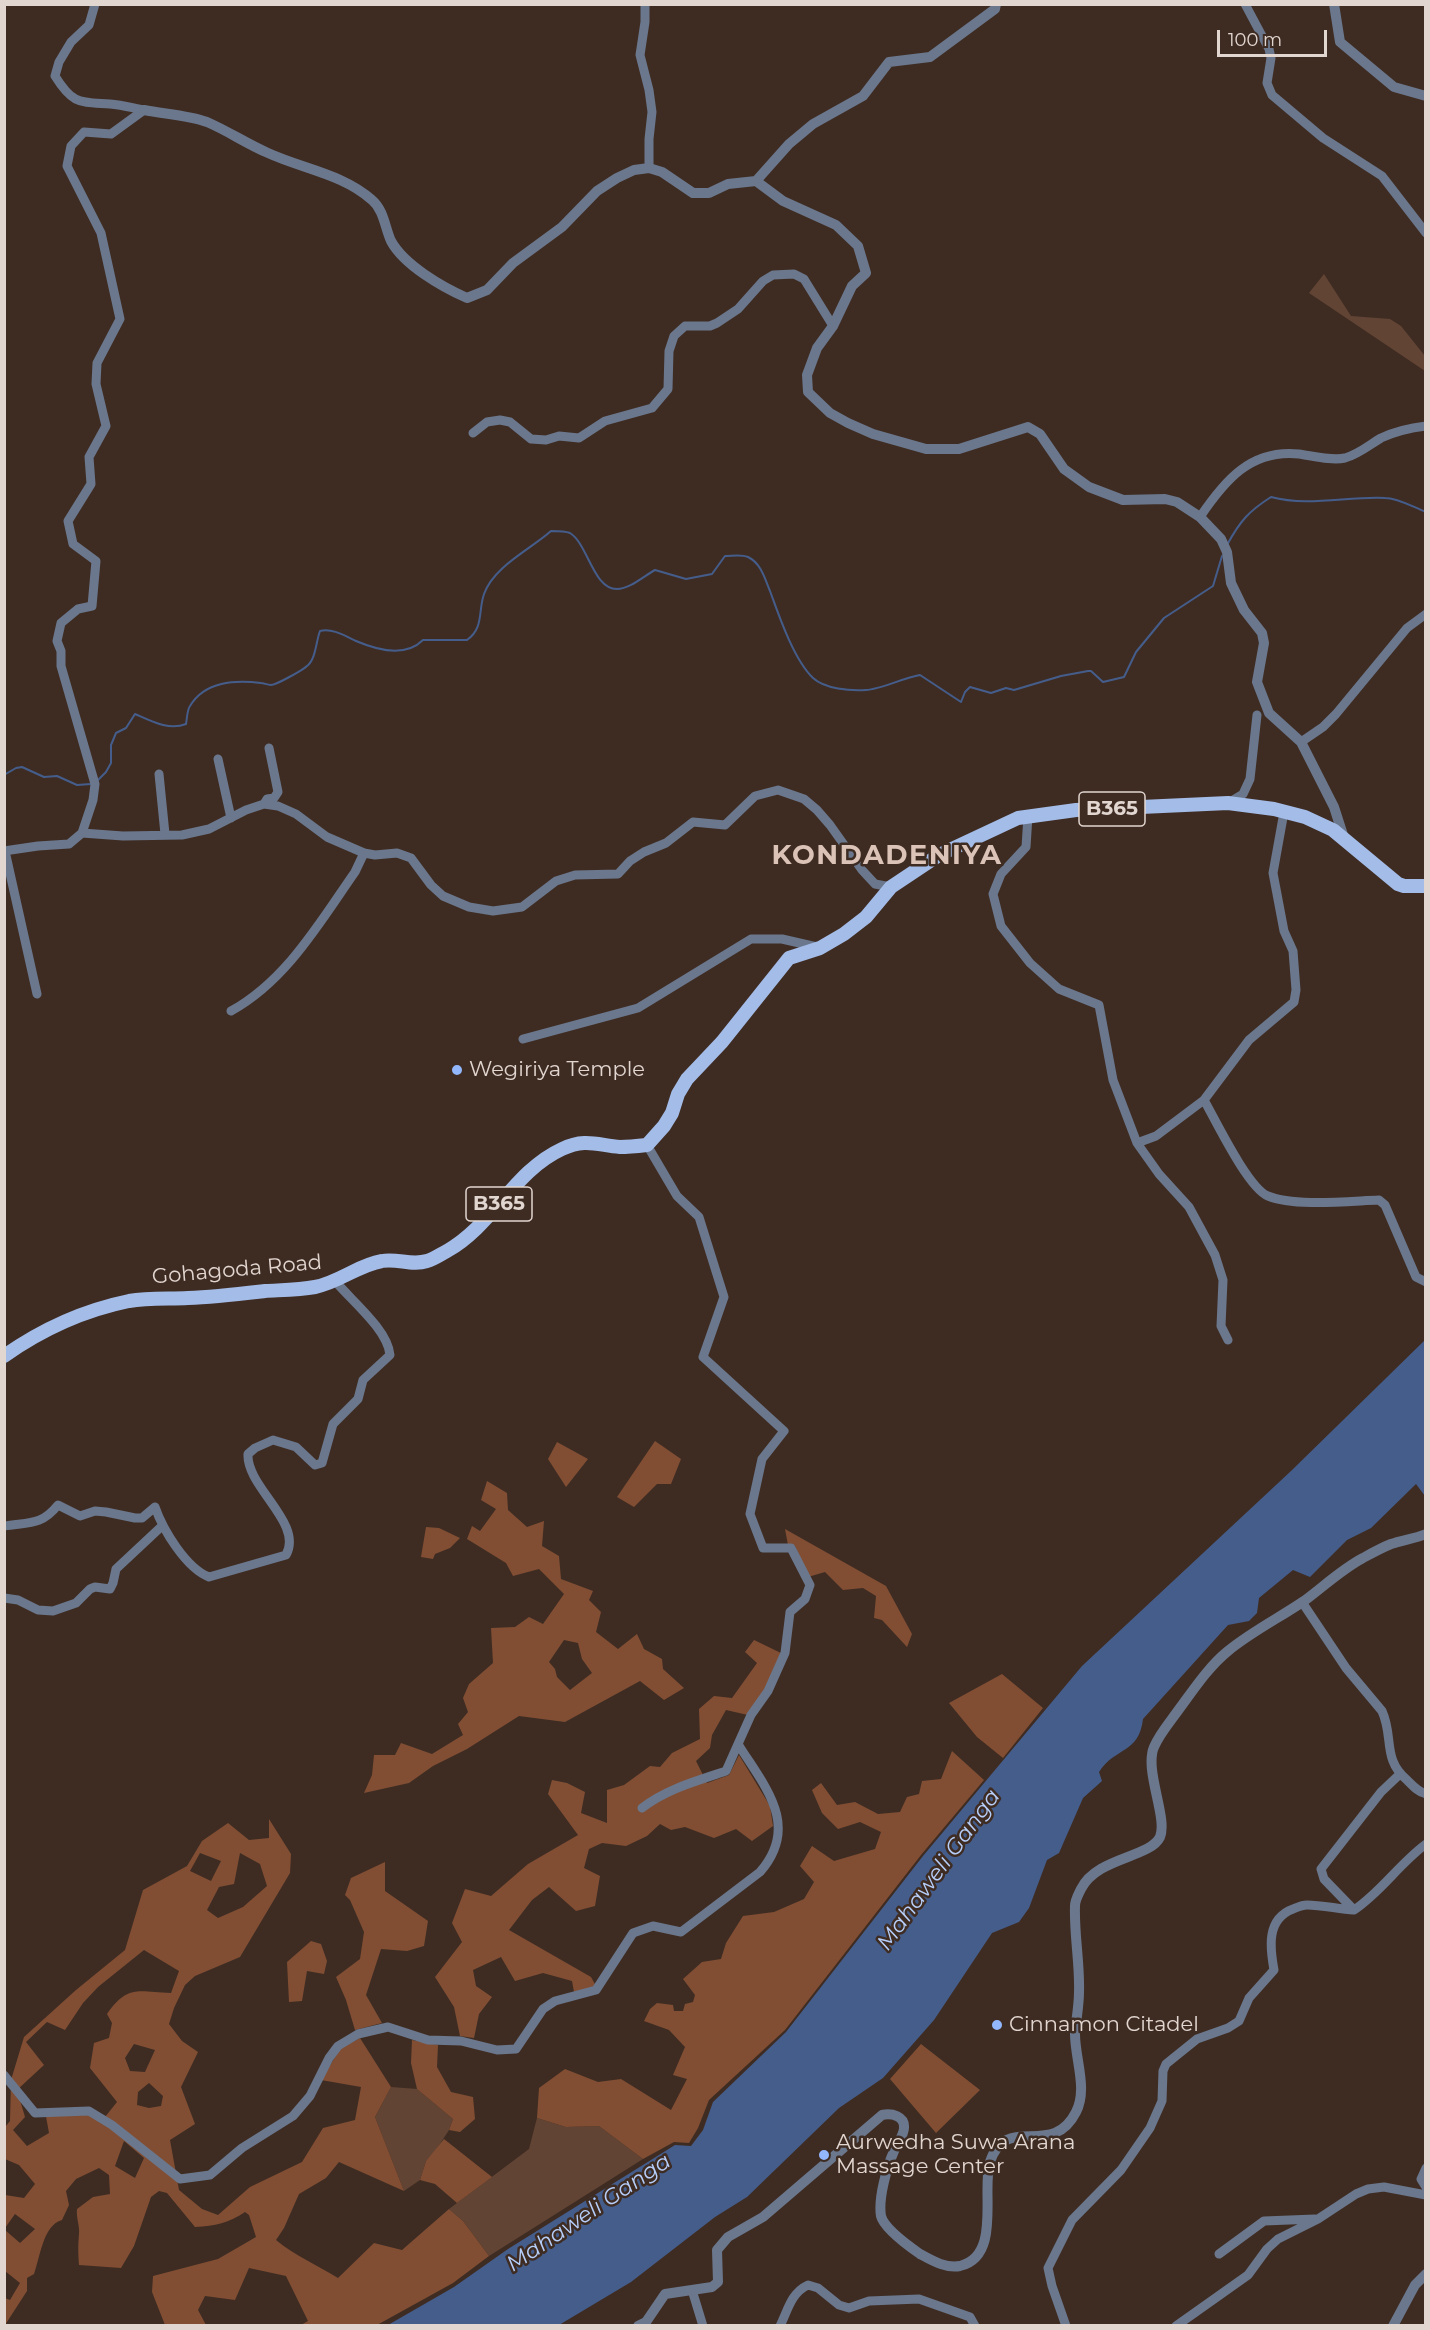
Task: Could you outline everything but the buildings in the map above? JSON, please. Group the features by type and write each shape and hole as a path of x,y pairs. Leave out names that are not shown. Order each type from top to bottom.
{"main road":[{"name":"B365","path":"647,1144 664,1126 672,1113 678,1094 687,1079 722,1042 789,958 820,948 844,933 866,917 891,887 955,846 1011,821 1028,816 1076,810 1228,803 1284,812 1315,821 1344,838 1392,880 1404,886 1425,886"},
{"name":"Gohagoda Road","path":"4,1356 37,1335 75,1318 129,1301 219,1297 314,1287 336,1282 363,1266 375,1262 385,1260 409,1263 428,1261 462,1243 482,1224 521,1178 542,1160 562,1149 583,1142 619,1146 647,1144"}],"street":[{"path":"95,4 89,25 71,42 59,62 55,76 63,90 83,104 111,104 205,122 269,154 310,167 353,186 374,201 386,223 391,240 404,258 448,290 466,298 487,290 513,263 562,227 597,191 617,177 634,170 649,168 662,172 693,193 709,193 728,184 756,182 783,201 836,225 858,246 866,273 852,286 833,326 817,348 807,375 808,392 830,413 848,423 873,434 926,449 959,449 1028,427 1040,434 1064,469 1089,487 1123,500 1165,499 1177,502 1200,517 1221,539 1227,552 1232,583 1244,610 1262,633 1264,643 1257,682 1269,713 1301,742 1334,807 1344,838"},
{"path":"645,4 640,56 652,112 648,139 649,168"},
{"path":"756,182 789,144 813,124 863,96 889,62 898,59 915,60 930,57 994,9 996,4"},
{"path":"1245,4 1269,50 1271,58 1267,83 1272,95 1323,138 1382,176 1425,233"},
{"path":"1334,4 1340,42 1394,87 1425,96"},
{"path":"37,994 5,851 69,844 82,833 93,800 95,784 57,641 61,623 78,609 92,606 96,561 73,544 68,521 91,484 89,457 106,426 96,384 98,363 120,319 101,233 67,166 71,146 84,132 111,134 144,110"},
{"path":"473,433 487,422 500,420 510,422 531,439 546,440 559,436 579,438 605,421 652,408 668,389 669,351 674,336 685,327 710,326 717,323 738,309 763,280 773,275 794,274 804,279 833,326"},
{"path":"1200,517 1216,493 1246,464 1270,454 1342,459 1359,453 1380,439 1405,428 1425,426"},
{"path":"1301,742 1323,727 1336,714 1407,628 1425,614"},
{"path":"1228,803 1243,794 1250,779 1257,715"},
{"path":"264,804 267,799 277,795 278,792 269,748"},
{"path":"218,759 231,818"},
{"path":"159,774 165,834"},
{"path":"82,833 123,836 182,835 210,829 264,804 278,806 296,814 327,837 364,854 397,853 411,858 431,885 443,896 469,907 493,911 522,907 556,881 575,875 618,874 630,861 666,843 693,822 725,825 755,796 778,790 804,799 817,810 868,877 875,884 891,887"},
{"path":"1137,1143 1156,1136 1204,1100 1249,1040 1294,1002 1296,990 1293,951 1284,931 1273,873 1284,812"},
{"path":"1028,816 1026,847 1001,874 993,894 1001,926 1030,963 1059,989 1099,1005 1113,1080 1137,1143 1159,1174 1189,1207 1215,1255 1223,1280 1221,1326 1228,1340"},
{"path":"231,1011 250,1000 278,975 356,872 364,854"},
{"path":"523,1039 638,1008 751,939 782,939 820,948"},
{"path":"1204,1100 1244,1170 1258,1189 1267,1196 1291,1201 1379,1200 1385,1205 1416,1277 1425,1282"},
{"path":"642,1808 682,1786 726,1771 751,1715 768,1691 785,1653 790,1612 805,1599 810,1585 791,1548 763,1548 750,1514 762,1459 784,1431 703,1357 724,1297 699,1216 677,1196 647,1144"},
{"path":"4,1526 41,1521 48,1517 58,1505 80,1516 95,1511 135,1518 142,1518 155,1507 162,1526 200,1574 209,1577 286,1555 290,1547 289,1535 276,1510 251,1473 247,1464 248,1454 255,1448 273,1440 296,1447 315,1465 322,1463 333,1424 358,1399 363,1380 390,1355 389,1347 374,1323 336,1282"},
{"path":"4,1598 18,1600 38,1610 52,1611 76,1603 95,1587 110,1589 116,1569 162,1526"},
{"path":"638,2325 646,2322 665,2294 712,2288 718,2282 717,2250 728,2237 763,2217 873,2121 890,2113 898,2116 904,2129 887,2166 883,2183 881,2216 887,2226 913,2250 934,2262 957,2267 970,2261 980,2252 989,2216 989,2164 998,2145 1011,2137 1052,2135 1062,2131 1076,2113 1082,2092 1075,2035 1079,1991 1075,1902 1086,1879 1114,1861 1150,1848 1160,1837 1161,1821 1153,1788 1152,1750 1162,1733 1200,1681 1226,1652 1302,1602 1360,1559 1391,1544 1425,1534"},
{"path":"1302,1602 1346,1668 1382,1712 1385,1718 1391,1759 1400,1774 1425,1794"},
{"path":"4,2075 35,2113 89,2111 112,2125 180,2179 210,2175 242,2148 293,2116 310,2096 329,2058 339,2046 358,2034 388,2027 428,2040 461,2041 497,2050 516,2049 543,2009 555,2001 596,1990 633,1934 653,1926 681,1932 760,1872 770,1861 780,1829 774,1802 738,1744"},
{"path":"1354,1910 1324,1879 1322,1869 1382,1792 1400,1774"},
{"path":"1066,2325 1048,2268 1072,2220 1121,2170 1150,2128 1162,2101 1163,2071 1166,2064 1197,2039 1228,2028 1239,2021 1249,1998 1274,1970 1271,1949 1272,1931 1288,1911 1304,1905 1354,1910 1367,1902 1401,1865 1425,1845"},
{"path":"1425,2168 1421,2179 1425,2187"},
{"path":"1176,2325 1248,2275 1267,2249 1278,2239 1318,2219 1356,2194 1368,2189 1383,2187 1425,2195"},
{"path":"1219,2254 1263,2221 1318,2219"},
{"path":"1392,2325 1406,2299 1425,2274"},
{"path":"780,2325 789,2302 799,2289 808,2285 818,2288 839,2305 849,2308 869,2301 919,2299 970,2317 975,2325"},
{"path":"692,2290 703,2325"}],"shaded area":[{"path":"1324,274 1351,316 1390,319 1401,326 1425,356 1425,371 1309,293"},
{"path":"655,1441 681,1459 671,1484 657,1484 634,1507 617,1497"},
{"path":"557,1442 588,1459 566,1487 548,1459"},
{"path":"487,1481 507,1493 508,1510 527,1527 544,1521 542,1546 559,1556 561,1579 593,1591 589,1600 601,1612 596,1632 618,1649 637,1634 644,1649 662,1659 663,1669 684,1688 664,1700 640,1681 565,1722 519,1716 467,1749 433,1766 409,1783 364,1793 372,1775 374,1755 395,1755 401,1743 432,1754 463,1735 458,1724 468,1712 463,1698 469,1684 493,1663 491,1628 515,1627 529,1617 543,1624 564,1594 539,1569 513,1576 506,1563 467,1539 472,1526 480,1531 496,1509 481,1500","holes":["564,1640 578,1643 582,1659 592,1673 570,1690 557,1677 555,1669 549,1662"]},
{"path":"426,1527 439,1528 460,1538 450,1548 435,1554 433,1559 421,1557"},
{"path":"785,1529 886,1586 912,1634 907,1647 882,1620 874,1618 876,1596 863,1588 843,1590 825,1572 808,1577 795,1546 788,1545"},
{"path":"754,1640 783,1654 765,1689 748,1715 726,1710 712,1735 710,1748 696,1761 707,1783 729,1775 739,1755 770,1806 773,1826 752,1841 736,1829 714,1838 685,1827 671,1830 660,1824 647,1836 626,1846 602,1843 589,1849 584,1868 600,1876 595,1906 576,1911 549,1887 532,1900 509,1930 591,1977 596,1986 574,1992 572,1981 543,1973 515,1981 501,1957 473,1970 476,1986 492,1997 479,2014 474,2038 460,2036 454,2007 435,1977 462,1942 452,1923 465,1889 491,1896 528,1864 578,1835 548,1794 552,1780 567,1783 585,1792 581,1813 607,1823 607,1790 624,1785 650,1766 660,1767 672,1753 700,1739 699,1709 714,1696 732,1698 757,1663 745,1652"},
{"path":"1002,1674 1043,1708 1003,1758 977,1737 949,1703"},
{"path":"952,1751 984,1780 921,1855 785,2030 709,2100 698,2128 689,2143 674,2142 643,2159 599,2126 566,2127 537,2118 539,2088 565,2069 598,2082 621,2079 671,2110 687,2079 673,2075 685,2047 669,2030 644,2021 650,2009 657,2003 673,2005 674,2011 683,2011 685,2004 693,2002 695,1995 683,1979 702,1962 721,1959 726,1943 743,1916 774,1912 804,1899 814,1882 800,1866 812,1846 834,1861 875,1849 881,1832 860,1822 838,1829 822,1813 812,1790 821,1783 837,1805 855,1802 878,1814 900,1812 907,1797 919,1794 922,1781 941,1779"},
{"path":"269,1819 291,1854 290,1873 240,1957 195,1976 185,1985 169,2024 182,2041 198,2052 181,2087 195,2124 170,2140 179,2190 202,2209 218,2215 250,2187 302,2162 323,2128 355,2120 361,2087 321,2080 340,2049 360,2038 391,2087 375,2117 404,2191 339,2162 326,2178 299,2194 276,2240 338,2278 374,2243 402,2250 449,2209 463,2221 489,2256 453,2283 377,2325 301,2325 308,2321 286,2276 249,2268 235,2300 205,2296 198,2310 206,2325 165,2325 152,2292 153,2276 218,2259 256,2237 249,2215 245,2212 222,2223 195,2227 167,2193 159,2191 151,2197 134,2246 121,2268 79,2265 77,2209 93,2197 110,2194 109,2175 99,2168 76,2179 66,2191 69,2205 62,2220 50,2228 46,2235 34,2274 27,2278 27,2291 5,2325 5,2298 10,2300 20,2283 5,2271 5,2230 20,2243 35,2229 15,2214 5,2228 5,2195 24,2198 35,2184 19,2165 5,2159 5,2127 10,2121 11,2080 24,2037 125,1950 143,1890 187,1866 202,1841 228,1823 249,1840 269,1838","holes":["200,1853 221,1861 211,1881 190,1871","240,1853 260,1864 267,1886 243,1907 218,1918 207,1910 219,1887 234,1884","144,1950 179,1971 171,1993 134,1992 121,1998 107,2014 112,2023 109,2038 94,2043 90,2068 117,2102 105,2117 90,2110 76,2108 45,2111 49,2133 27,2146 13,2130 25,2117 17,2090 44,2065 26,2042 47,2022 65,2030 83,2003 98,1987","134,2044 155,2050 145,2072 130,2071 125,2058","149,2083 163,2096 161,2106 149,2108 137,2105 138,2092","124,2141 144,2158 135,2178 115,2166"]},
{"path":"385,1862 385,1891 428,1921 424,1946 407,1951 381,1949 366,1995 382,2023 355,2030 336,1977 360,1959 364,1932 350,1900 345,1895 351,1878"},
{"path":"311,1941 321,1944 327,1961 324,1974 307,1971 302,2001 289,2002 287,1962"},
{"path":"412,2040 438,2045 437,2067 451,2092 473,2097 475,2119 460,2132 449,2130 453,2119 417,2089 411,2063"},
{"path":"921,2044 980,2090 936,2133 890,2079"},
{"path":"391,2087 417,2089 453,2119 449,2130 426,2161 420,2180 404,2191 375,2117"},
{"path":"537,2118 566,2127 599,2126 643,2159 489,2256 463,2221 449,2209 529,2149"},
{"path":"444,2139 492,2177 457,2203 435,2184 420,2180 426,2161"}],"water":[{"name":"Mahaweli Ganga","path":"1425,1340 1425,1496 1416,1484 1371,1528 1347,1540 1310,1577 1293,1570 1259,1598 1257,1613 1249,1621 1228,1625 1143,1719 1141,1730 1132,1745 1112,1758 1099,1772 1102,1781 1083,1798 1059,1853 1047,1860 1029,1908 1019,1922 992,1933 934,2020 883,2078 839,2108 747,2197 715,2217 631,2282 559,2325 388,2325 454,2287 508,2249 675,2145 691,2146 703,2130 713,2102 786,2032 923,1856 1082,1666 1291,1471"}],"waterway":[{"path":"1227,545 1246,517 1271,497 1299,501 1390,498 1426,512"},
{"path":"96,782 111,763 111,745 116,733 126,728 135,714 167,726 186,724 190,706 204,691 212,687 231,682 271,685 305,668 312,659 320,631 334,632 364,644 391,651 408,649 423,640 467,640 478,625 482,600 489,584 504,567 551,531 570,533 582,546 602,582 617,589 632,585 655,570 686,579 712,574 725,556 748,557 762,572 788,637 800,660 818,682 838,688 866,690 920,675 961,702 970,687 991,693 1006,688 1014,690 1061,676 1088,671 1103,682 1124,677 1136,652 1164,618 1213,586 1222,556"},
{"path":"4,775 22,767 44,777 57,776 77,785 91,784"}],"place":[{"name":"Wegiriya Temple","path":"457,1070"},
{"name":"Cinnamon Citadel","path":"997,2025"},
{"name":"Aurwedha Suwa Arana Massage Center","path":"824,2155"}],"district":[{"name":"KONDADENIYA","path":"887,856"}]}
